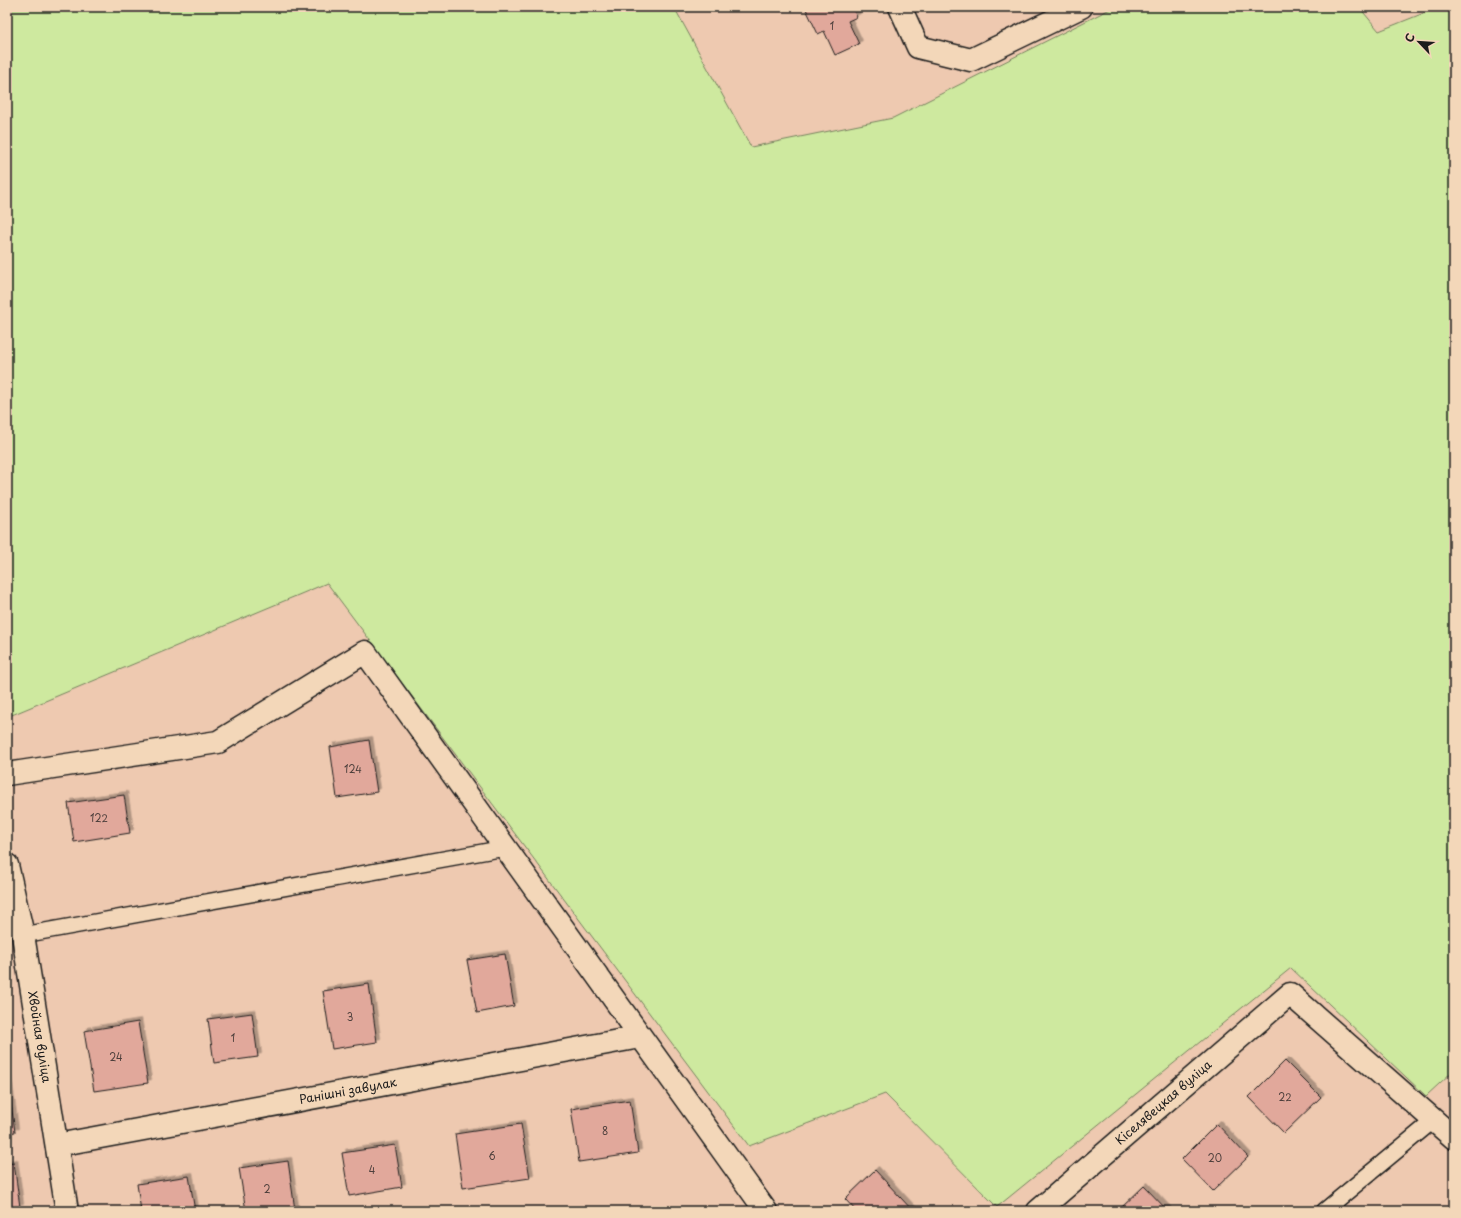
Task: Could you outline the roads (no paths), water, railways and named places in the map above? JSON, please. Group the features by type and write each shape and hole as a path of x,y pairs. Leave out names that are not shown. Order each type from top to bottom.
{"street":[{"path":"900,7 918,46 970,60 1081,7"},
{"path":"7,774 218,742 365,652 766,1211"},
{"name":"Хвойная вуліца","path":"7,864 23,935 67,1211"},
{"name":"Кіселявецкая вуліца","path":"1038,1211 1290,994 1434,1120"},
{"name":"Ранішні завулак","path":"57,1145 640,1037"},
{"path":"1434,1120 1454,1138"}],"lane":[{"path":"23,935 505,848"},
{"path":"1324,1211 1434,1120"}]}
